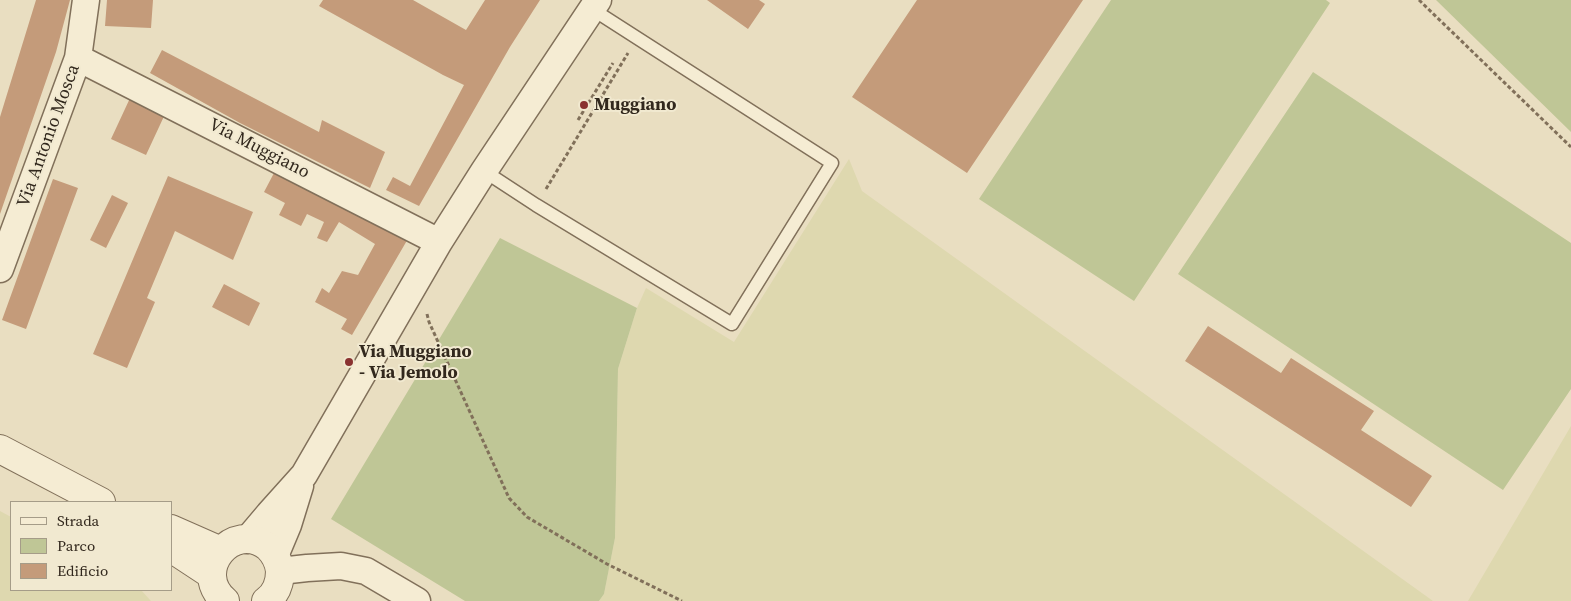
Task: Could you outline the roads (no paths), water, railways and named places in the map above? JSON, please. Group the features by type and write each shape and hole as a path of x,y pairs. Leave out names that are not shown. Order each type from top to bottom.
{"street":[{"name":"Via Antonio Mosca","path":"0,269 78,58 86,0"},
{"path":"247,540 304,475 439,242 484,170 595,4"},
{"name":"Via Muggiano","path":"78,58 439,242"},
{"path":"0,449 99,501"},
{"path":"277,563 304,475"},
{"path":"172,530 217,563"},
{"path":"225,601 216,590 217,563 228,545 236,541 253,540 264,545 277,563 280,580 277,588 266,601"},
{"path":"172,548 217,563"},
{"path":"277,563 307,568 341,566 366,571 417,601"}],"lane":[{"path":"484,170 528,200 732,324 832,163 637,39 595,4"}],"place":[{"name":"Muggiano","path":"584,105"},
{"name":"Via Muggiano - Via Jemolo","path":"349,362"}]}
